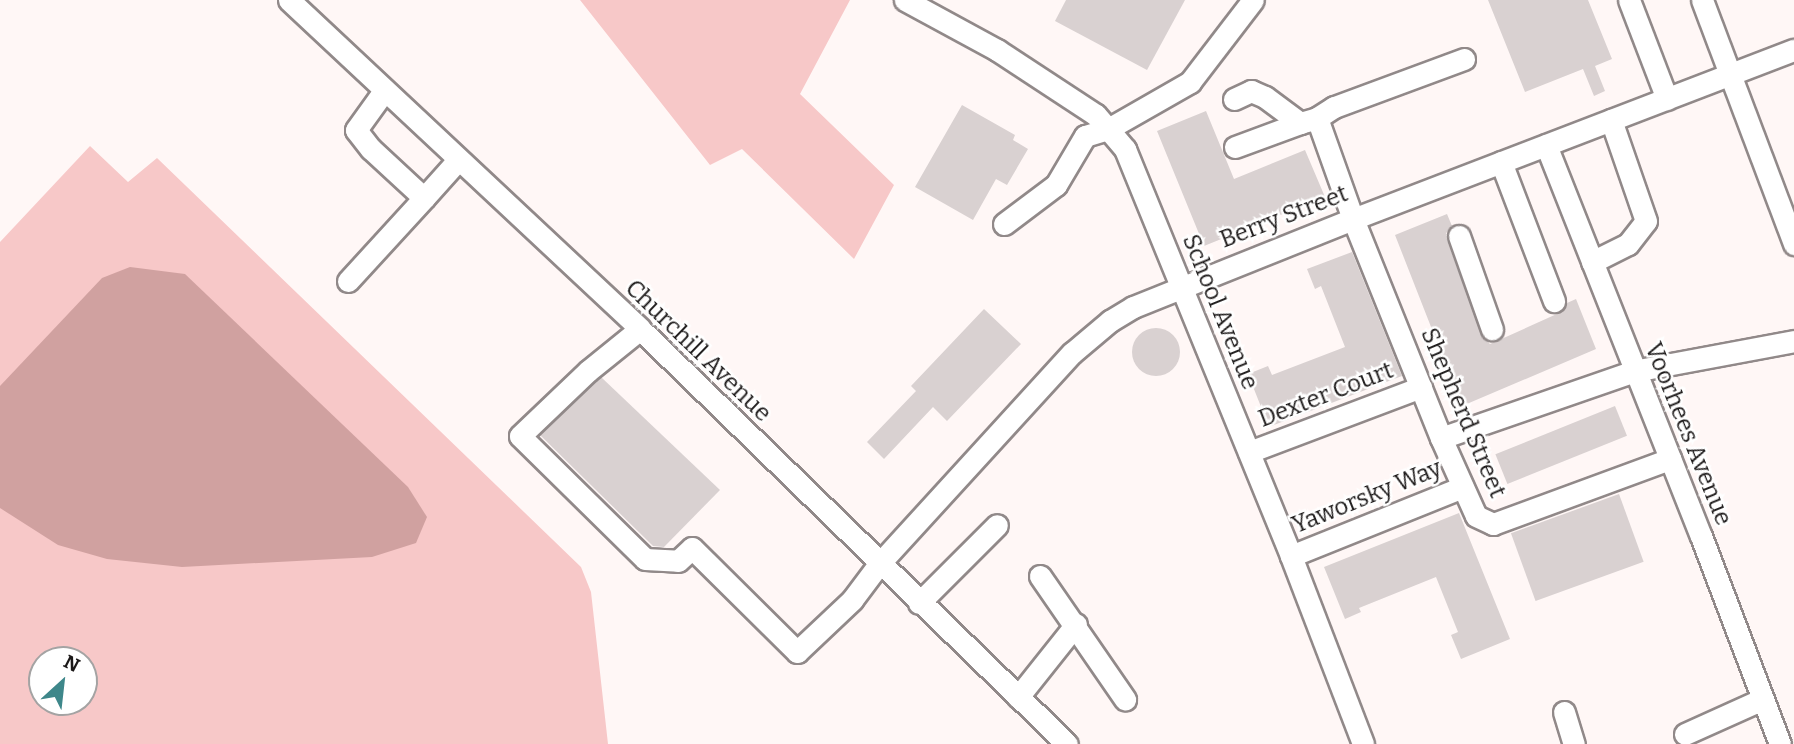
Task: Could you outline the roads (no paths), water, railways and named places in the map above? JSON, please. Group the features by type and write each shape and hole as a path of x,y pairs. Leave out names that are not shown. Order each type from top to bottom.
{"street":[{"name":"Churchill Avenue","path":"289,0 640,329 879,565 1067,744"},
{"name":"School Avenue","path":"905,0 997,50 1096,115 1125,149 1291,556 1363,744"},
{"path":"1004,224 1056,185 1085,136 1108,129 1190,82 1254,0"},
{"path":"1629,0 1667,99"},
{"path":"1702,0 1794,244"},
{"name":"Berry Street","path":"640,329 588,371 520,436 645,559 667,558 678,561 692,548 797,652 852,600 879,565 1072,353 1110,321 1133,307 1353,219 1794,50"},
{"path":"1235,147 1464,59"},
{"path":"384,90 356,130 371,149 424,198"},
{"path":"1234,99 1251,91 1309,120"},
{"name":"Shepherd Street","path":"1309,120 1476,516 1493,524 1670,458"},
{"path":"1592,262 1628,244 1646,221 1611,120"},
{"name":"Voorhees Avenue","path":"1546,145 1763,699 1784,737"},
{"path":"348,281 458,160"},
{"path":"1501,162 1554,300"},
{"path":"1459,236 1492,329"},
{"path":"1441,438 1634,370 1794,341"},
{"name":"Dexter Court","path":"1249,452 1421,387"},
{"name":"Yaworsky Way","path":"1291,556 1463,487"},
{"path":"919,603 997,525"},
{"path":"1040,576 1076,624 1125,699"},
{"path":"1018,697 1076,624"},
{"path":"1685,734 1763,699"},
{"path":"1564,712 1574,744"}]}
